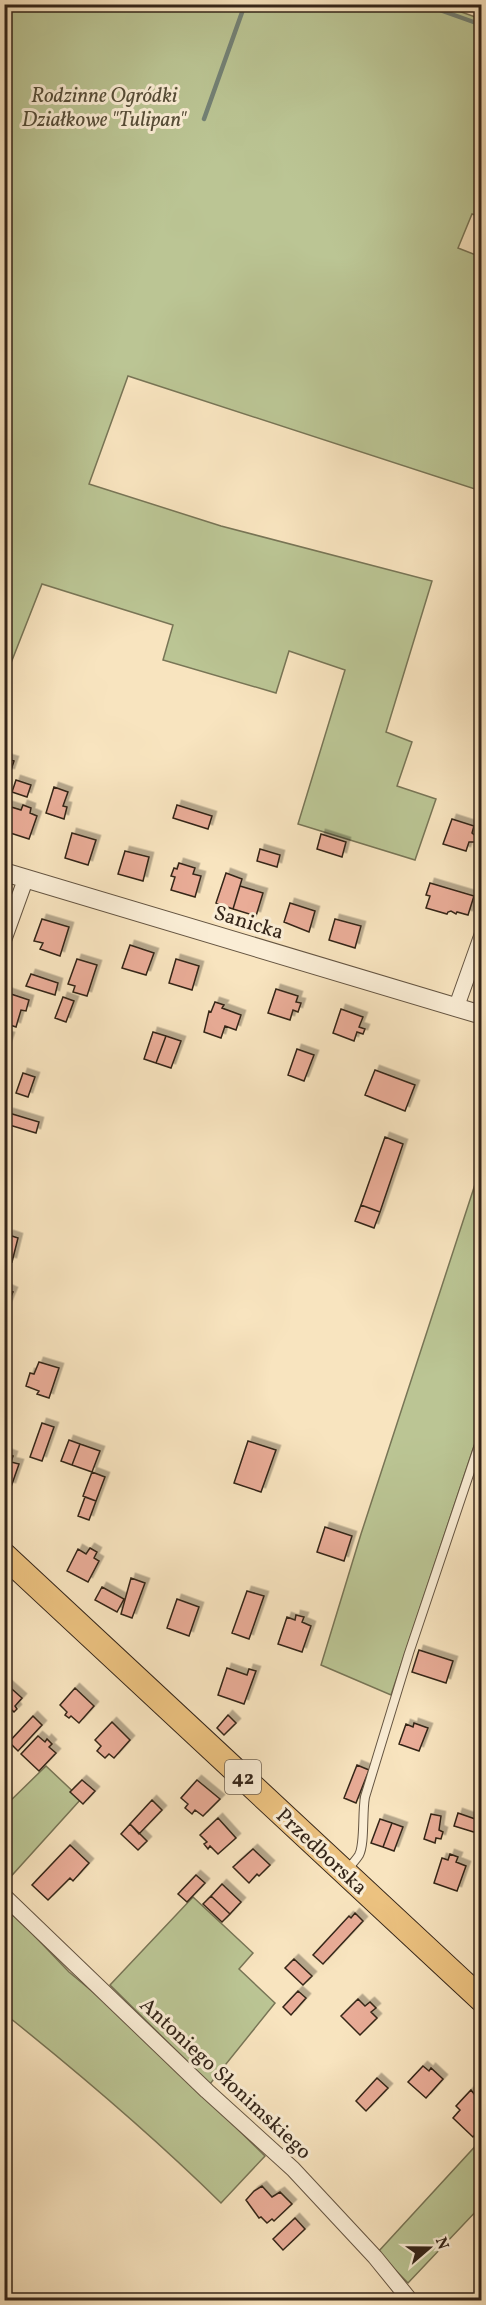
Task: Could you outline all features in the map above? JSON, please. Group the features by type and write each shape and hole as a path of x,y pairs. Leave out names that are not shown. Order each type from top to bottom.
{"main road":[{"name":"Przedborska","path":"4,1555 482,2000"}],"street":[{"name":"Sanicka","path":"4,872 482,1015"},
{"path":"4,939 26,878"},
{"path":"456,1008 482,934"},
{"name":"Antoniego Słonimskiego","path":"4,1896 207,2091 293,2169 375,2256 410,2301"}],"lane":[{"path":"345,1872 360,1854 365,1797 409,1653 482,1436"}],"green space":[{"name":"Rodzinne Ogródki Działkowe \"Tulipan\"","path":"439,4 481,19 481,217 472,214 458,248 481,257 481,491 128,376 89,484 221,526 432,581 386,732 412,742 397,786 436,799 415,860 298,824 345,670 289,651 276,693 163,660 173,625 42,584 11,663 5,660 4,5"},
{"path":"481,1166 482,1422 391,1695 321,1665 361,1534"},
{"path":"46,1766 81,1799 5,1883 5,1806"},
{"path":"193,1897 253,1953 239,1969 275,2003 210,2084 110,1985"},
{"path":"4,1904 69,1972 130,2023 265,2156 221,2203 169,2153 61,2059 5,2014"},
{"path":"481,2140 481,2206 408,2283 378,2252"}],"building":[{"path":"4,758 14,761 10,773 4,772"},
{"path":"16,780 31,785 27,797 12,792"},
{"path":"54,787 68,792 63,806 67,807 64,819 46,813"},
{"path":"23,805 31,808 30,813 37,816 29,839 4,831 4,815 8,806 21,810"},
{"path":"177,805 212,816 208,829 173,818"},
{"path":"452,819 474,826 472,833 478,838 476,842 469,842 466,851 443,844"},
{"path":"72,833 96,840 88,865 65,858"},
{"path":"321,834 346,842 342,857 317,849"},
{"path":"260,849 280,855 277,867 257,861"},
{"path":"125,851 149,857 143,881 118,874"},
{"path":"179,863 195,868 193,874 201,876 195,897 171,890 175,877 171,876"},
{"path":"226,873 242,879 233,909 216,903"},
{"path":"430,883 474,896 468,915 451,911 447,914 426,908 430,896 426,895"},
{"path":"240,886 263,893 256,916 233,909"},
{"path":"290,903 315,911 309,932 284,922"},
{"path":"42,919 69,927 60,956 40,949 43,943 34,941"},
{"path":"335,919 361,926 355,948 329,940"},
{"path":"130,945 154,953 146,975 122,968"},
{"path":"77,959 97,965 87,996 73,992 75,986 68,984"},
{"path":"176,959 199,966 192,990 169,983"},
{"path":"31,974 58,983 55,995 26,986"},
{"path":"276,989 298,996 296,1002 301,1003 298,1012 293,1010 290,1020 268,1013"},
{"path":"5,992 29,1000 26,1011 21,1010 16,1027 4,1023"},
{"path":"63,997 74,1001 66,1022 55,1018"},
{"path":"215,1002 224,1005 222,1008 241,1015 236,1030 225,1026 221,1038 204,1032 209,1011 211,1012"},
{"path":"341,1009 363,1017 359,1027 365,1029 363,1034 357,1032 354,1041 333,1033"},
{"path":"153,1032 166,1036 156,1063 144,1059"},
{"path":"4,1035 10,1037 4,1054"},
{"path":"166,1036 181,1041 171,1068 156,1063"},
{"path":"297,1049 314,1055 304,1081 288,1075"},
{"path":"375,1070 415,1085 405,1111 365,1095"},
{"path":"23,1073 35,1077 28,1097 16,1093"},
{"path":"9,1113 39,1122 36,1133 6,1124"},
{"path":"385,1137 403,1144 380,1212 361,1205"},
{"path":"361,1205 380,1212 374,1228 355,1221"},
{"path":"9,1235 18,1238 12,1262 4,1260 4,1248"},
{"path":"4,1288 13,1292 4,1313"},
{"path":"39,1362 59,1368 49,1398 37,1394 39,1391 26,1386 30,1373 34,1374"},
{"path":"42,1423 54,1427 42,1461 30,1457"},
{"path":"69,1440 80,1444 72,1465 61,1461"},
{"path":"248,1441 276,1450 261,1492 234,1483"},
{"path":"80,1444 100,1451 92,1472 72,1465"},
{"path":"5,1453 13,1456 11,1462 19,1464 11,1487 4,1485"},
{"path":"92,1472 105,1477 96,1501 83,1496"},
{"path":"85,1497 96,1501 89,1520 78,1516"},
{"path":"325,1527 352,1536 344,1561 317,1552"},
{"path":"90,1548 97,1552 94,1558 99,1561 88,1582 67,1571 78,1549 86,1554"},
{"path":"131,1578 145,1583 132,1618 121,1614"},
{"path":"102,1587 124,1599 117,1612 95,1600"},
{"path":"247,1591 264,1596 249,1639 232,1633"},
{"path":"177,1599 199,1607 189,1636 167,1628"},
{"path":"296,1615 304,1617 302,1622 311,1626 302,1652 278,1644 287,1617 295,1620"},
{"path":"419,1650 453,1661 446,1683 412,1672"},
{"path":"227,1668 247,1675 249,1669 256,1671 244,1704 218,1695"},
{"path":"4,1682 22,1698 15,1706 17,1709 14,1712 12,1710 4,1718"},
{"path":"75,1688 94,1706 79,1723 71,1716 69,1718 65,1715 67,1712 60,1705"},
{"path":"228,1715 236,1723 224,1735 217,1728"},
{"path":"33,1716 42,1725 18,1751 9,1742"},
{"path":"112,1722 130,1740 114,1758 109,1754 105,1758 97,1751 101,1746 95,1740"},
{"path":"414,1723 428,1728 419,1751 399,1744 406,1724 413,1727"},
{"path":"38,1736 45,1742 47,1739 52,1744 49,1747 56,1753 39,1771 21,1754"},
{"path":"357,1765 369,1770 356,1803 344,1798"},
{"path":"82,1780 95,1791 83,1804 70,1792"},
{"path":"197,1780 220,1799 203,1816 195,1810 192,1814 185,1808 188,1804 181,1798"},
{"path":"152,1800 162,1810 139,1834 130,1824"},
{"path":"458,1813 481,1821 477,1833 454,1826"},
{"path":"431,1814 441,1816 439,1830 443,1832 441,1839 436,1838 435,1843 424,1839"},
{"path":"218,1818 236,1838 218,1854 210,1846 208,1849 204,1844 207,1842 200,1835"},
{"path":"380,1819 392,1823 383,1847 371,1843"},
{"path":"392,1823 403,1827 394,1851 383,1847"},
{"path":"130,1824 147,1841 138,1850 121,1834"},
{"path":"70,1845 89,1863 73,1881 70,1878 48,1900 32,1885"},
{"path":"253,1849 270,1865 249,1883 233,1867"},
{"path":"450,1854 458,1857 456,1862 466,1866 457,1891 434,1883 442,1858 448,1860"},
{"path":"196,1875 205,1883 187,1902 178,1894"},
{"path":"222,1884 241,1902 230,1914 211,1896"},
{"path":"211,1896 230,1914 222,1922 203,1904"},
{"path":"355,1913 363,1921 323,1964 313,1955 349,1916 351,1918"},
{"path":"294,1959 312,1976 303,1985 285,1968"},
{"path":"298,1991 306,1998 291,2015 283,2007"},
{"path":"358,1999 365,2006 370,2002 376,2008 371,2012 377,2018 360,2035 341,2016"},
{"path":"423,2066 429,2071 431,2068 443,2079 426,2098 408,2082"},
{"path":"377,2078 388,2088 366,2111 356,2101"},
{"path":"471,2090 482,2104 482,2127 473,2137 453,2118 460,2110 456,2106"},
{"path":"262,2186 272,2197 280,2192 292,2204 274,2221 272,2219 267,2223 261,2217 259,2218 246,2200"},
{"path":"295,2218 305,2229 283,2250 273,2239"}],"waterway":[{"path":"204,119 245,4"},
{"path":"423,4 482,25"}]}
